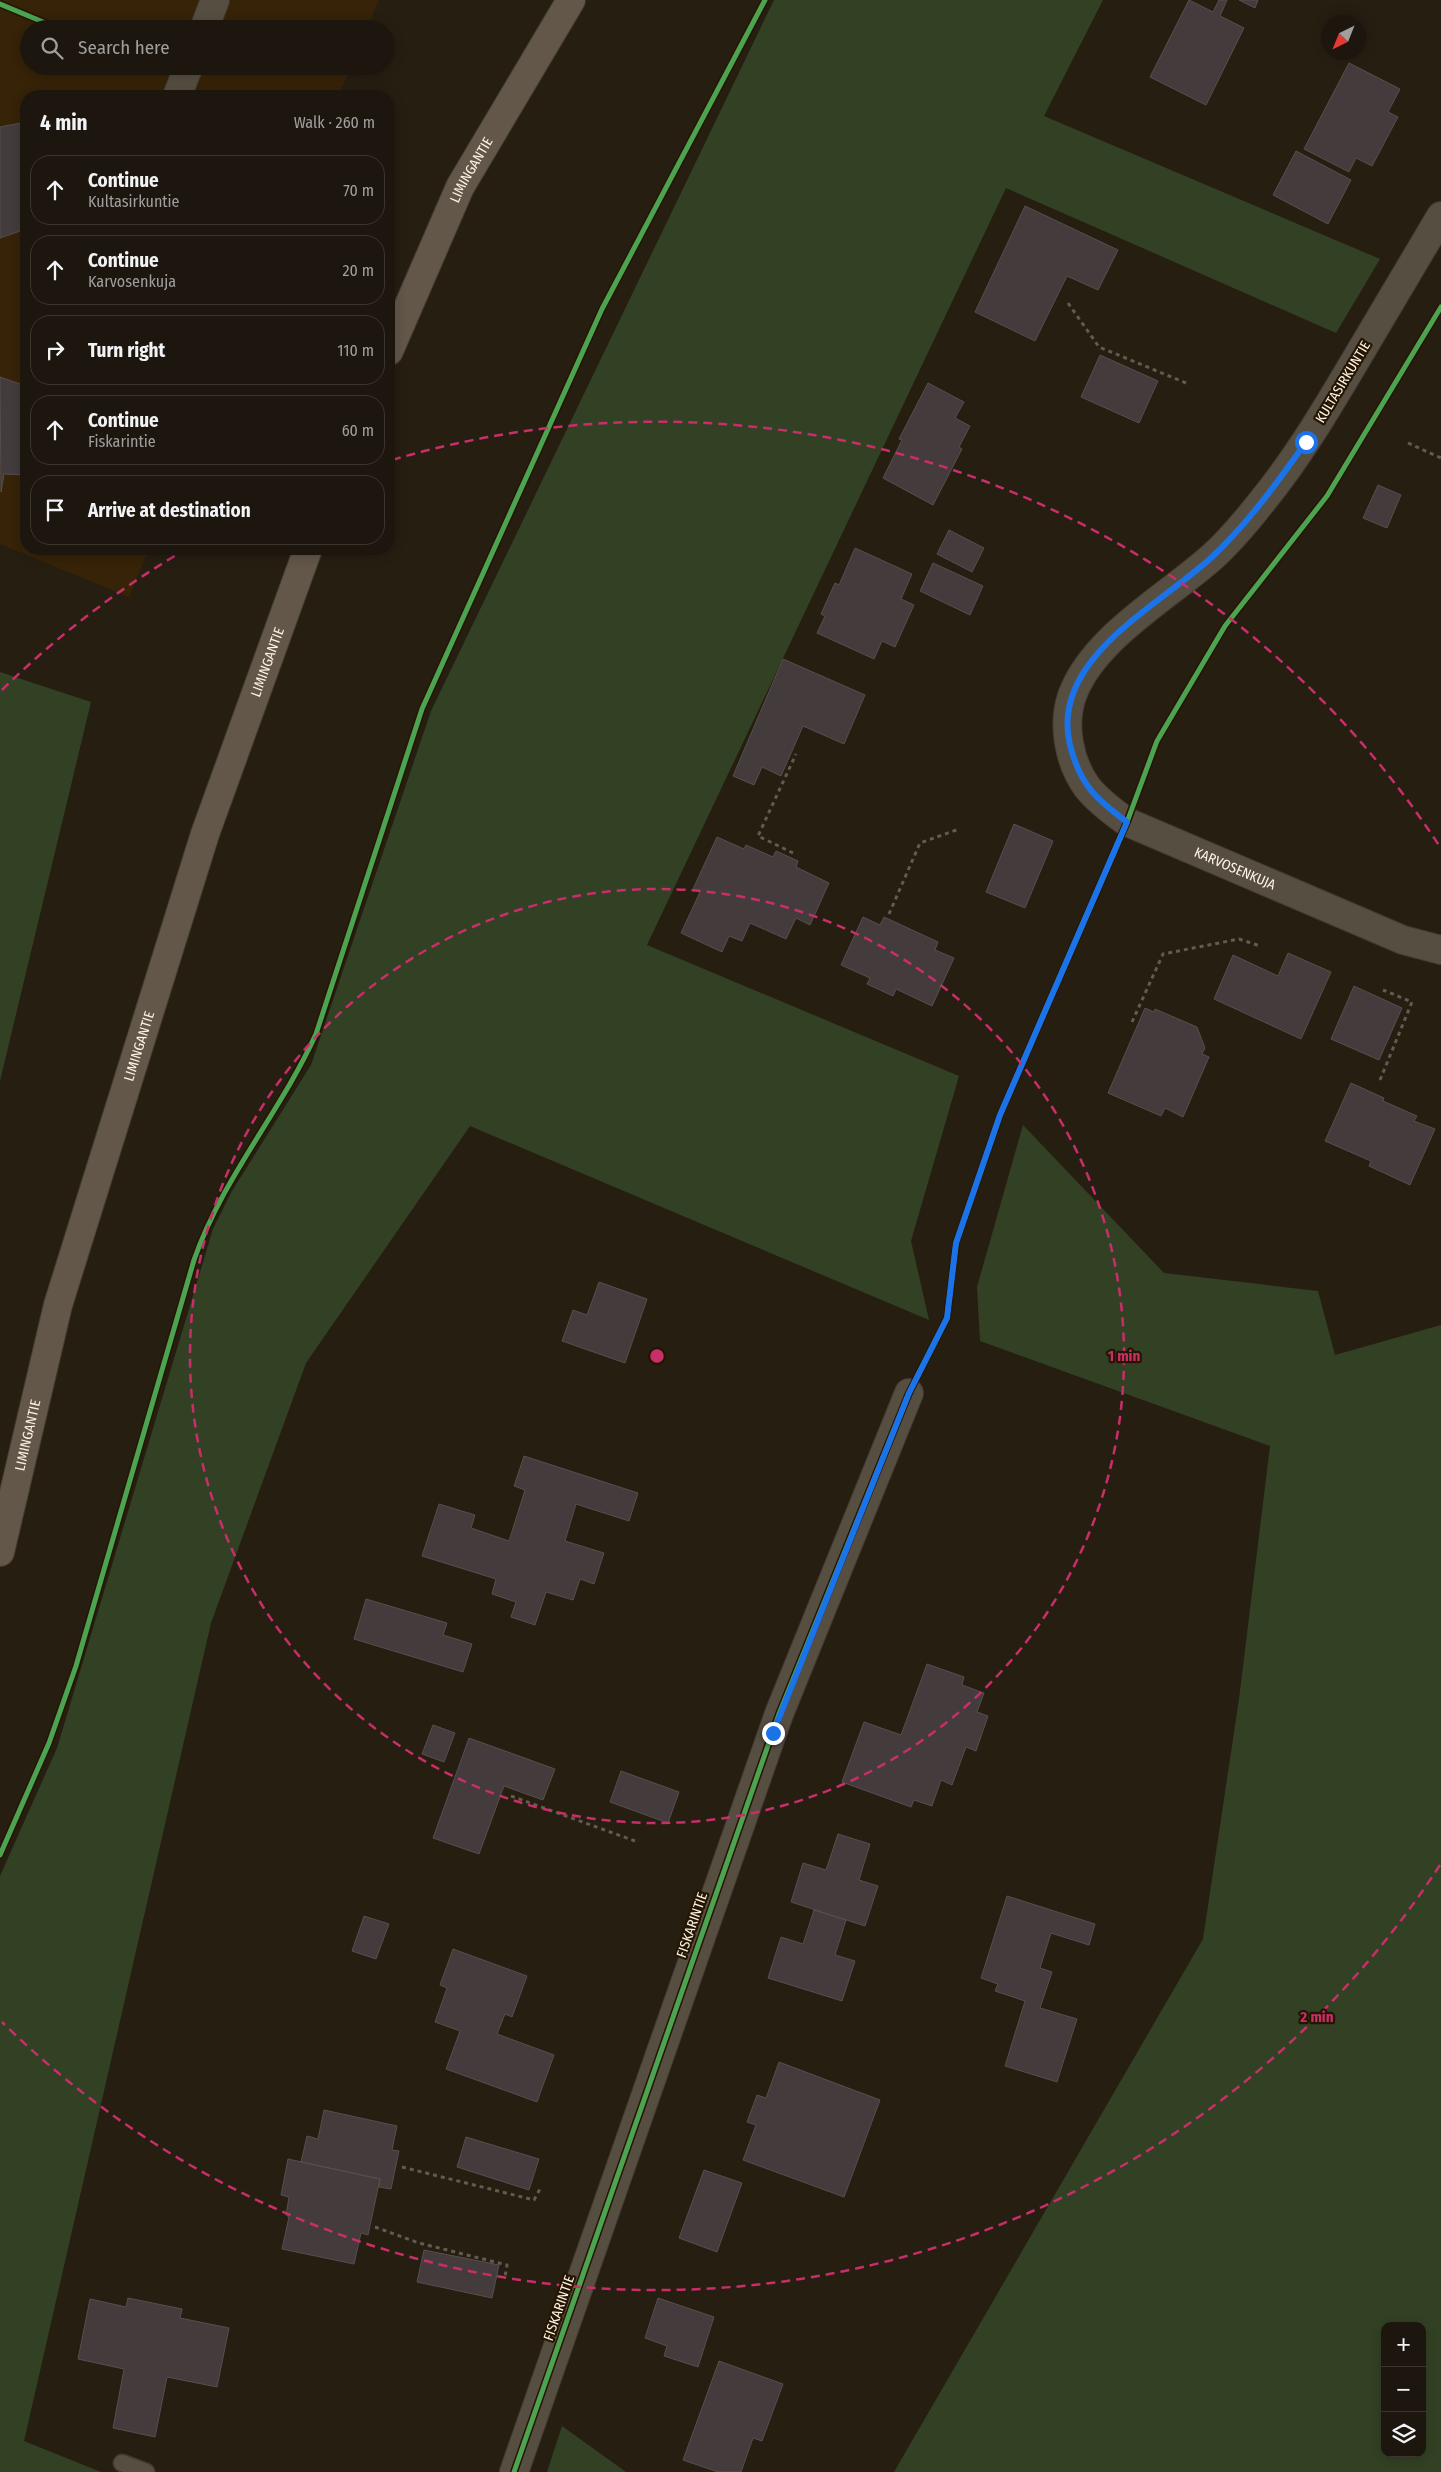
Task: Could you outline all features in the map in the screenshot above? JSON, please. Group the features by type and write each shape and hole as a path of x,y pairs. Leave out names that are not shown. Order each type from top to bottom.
{"main road":[{"name":"LIMINGANTIE","path":"395,337 460,187 571,0"},
{"name":"LIMINGANTIE","path":"0,1552 58,1305 205,834 306,555"}],"street":[{"path":"207,20 215,0"},
{"path":"179,90 185,75"},
{"name":"KULTASIRKUNTIE","path":"1069,739 1067,717 1072,696 1083,672 1103,647 1212,557 1261,504 1312,434 1441,216"},
{"name":"KARVOSENKUJA","path":"1069,739 1076,768 1088,787 1107,807 1127,822 1404,940 1441,950"},
{"name":"FISKARINTIE","path":"514,2472 779,1714 909,1393"}],"lane":[{"path":"122,2463 146,2472"}],"path":[{"path":"1068,303 1098,347 1186,383"},
{"path":"1408,443 1441,458"},
{"path":"793,853 758,836 796,754"},
{"path":"889,914 920,843 959,829"},
{"path":"1132,1022 1163,954 1239,939 1260,946"},
{"path":"1380,1080 1412,1002 1383,990"},
{"path":"511,1796 634,1841"},
{"path":"402,2167 534,2200 541,2187"},
{"path":"375,2227 419,2243 507,2265 505,2277"}],"shaded area":[{"path":"0,0 379,0 371,20 20,20 20,75 347,75 341,90 20,90 20,552 0,544"},
{"path":"27,555 146,555 129,597"}],"green space":[{"path":"774,0 1103,0 1044,116 1380,259 1336,333 1006,188 647,945 959,1076 911,1241 929,1320 470,1126 306,1363 211,1623 24,2441 101,2472 0,2472 0,1876 57,1748 213,1229 232,1191 311,1065 431,711"},
{"path":"0,672 91,702 0,1081"},
{"path":"1023,1125 1164,1273 1318,1291 1335,1355 1441,1325 1441,2472 894,2472 1203,1939 1239,1699 1270,1446 980,1341 977,1287"},
{"path":"562,2426 626,2472 547,2472"}],"building":[{"path":"1189,0 1213,12 1219,0 1227,0 1220,16 1244,28 1206,105 1150,77"},
{"path":"1239,0 1258,0 1255,8"},
{"path":"1349,63 1400,89 1388,112 1398,117 1372,166 1356,158 1349,172 1304,149"},
{"path":"20,123 20,231 0,238 0,127"},
{"path":"1296,151 1351,180 1328,224 1273,195"},
{"path":"1025,206 1118,250 1098,290 1067,276 1035,341 975,312"},
{"path":"1100,355 1158,381 1139,423 1081,397"},
{"path":"0,377 20,384 20,475 4,474 1,492"},
{"path":"928,383 964,402 955,418 970,426 959,447 962,449 933,505 883,478 902,440 899,439"},
{"path":"1378,485 1401,495 1387,528 1363,518"},
{"path":"949,530 984,548 972,572 937,554"},
{"path":"855,548 912,574 901,599 914,605 895,647 882,641 874,659 817,633 825,616 821,614 835,583 839,585"},
{"path":"933,563 983,586 970,615 920,591"},
{"path":"783,659 865,695 844,744 803,726 781,776 762,767 754,785 733,776"},
{"path":"1014,824 1053,841 1025,908 986,892"},
{"path":"717,837 744,849 746,845 773,857 776,851 798,861 796,867 829,883 810,925 796,918 786,939 750,923 742,941 729,936 722,952 681,933 700,892 693,889"},
{"path":"863,917 880,925 884,917 938,942 935,950 954,958 932,1006 896,989 893,996 867,984 870,978 841,965"},
{"path":"1288,953 1331,972 1301,1039 1214,999 1233,955 1278,976"},
{"path":"1354,986 1402,1008 1379,1060 1331,1039"},
{"path":"1145,1008 1154,1012 1155,1009 1197,1027 1205,1048 1202,1054 1209,1057 1183,1117 1165,1108 1161,1116 1108,1093"},
{"path":"1351,1083 1384,1098 1383,1101 1417,1116 1414,1121 1435,1129 1410,1185 1369,1166 1371,1161 1325,1141"},
{"path":"599,1282 647,1299 625,1363 562,1341 573,1310 587,1315"},
{"path":"524,1456 638,1493 629,1521 576,1504 565,1541 604,1553 594,1584 580,1579 573,1600 546,1592 535,1625 511,1617 516,1602 492,1594 496,1579 422,1556 439,1504 475,1515 471,1528 509,1541 525,1490 514,1486"},
{"path":"366,1599 447,1623 443,1635 472,1644 463,1672 354,1639"},
{"path":"927,1664 964,1677 962,1685 984,1693 977,1712 988,1716 976,1751 966,1747 952,1785 941,1780 932,1806 914,1800 911,1807 842,1782 864,1722 901,1735"},
{"path":"433,1725 455,1733 444,1762 422,1754"},
{"path":"469,1738 555,1769 543,1800 504,1786 479,1854 433,1838"},
{"path":"621,1771 679,1792 668,1823 610,1802"},
{"path":"838,1834 870,1844 859,1880 878,1886 865,1926 791,1902 803,1863 826,1870"},
{"path":"1007,1896 1095,1924 1089,1945 1051,1933 1040,1968 1052,1972 1040,2008 1077,2019 1057,2082 1005,2066 1025,2001 995,1991 998,1984 981,1978"},
{"path":"814,1910 846,1920 835,1955 855,1961 842,2001 768,1978 781,1937 803,1944"},
{"path":"364,1916 389,1924 376,1959 352,1951"},
{"path":"453,1949 527,1976 512,2017 505,2014 497,2034 554,2055 537,2102 446,2069 460,2031 435,2022 447,1988 440,1985"},
{"path":"779,2062 880,2100 844,2197 743,2160 756,2125 747,2122 757,2095 766,2098"},
{"path":"324,2110 397,2126 392,2150 399,2151 391,2189 379,2187 380,2179 301,2162 307,2136 318,2139"},
{"path":"466,2137 539,2159 529,2190 457,2167"},
{"path":"288,2159 380,2179 368,2235 361,2233 354,2264 282,2249 289,2217 286,2215 289,2197 281,2195"},
{"path":"704,2170 742,2183 717,2252 679,2238"},
{"path":"424,2250 499,2265 492,2298 417,2282"},
{"path":"128,2298 182,2309 180,2318 229,2328 217,2387 167,2377 155,2437 113,2428 124,2369 78,2359 90,2299 126,2307"},
{"path":"658,2298 714,2317 698,2367 664,2356 667,2346 645,2338"},
{"path":"719,2361 783,2384 762,2441 753,2438 741,2472 718,2472 683,2460"}],"cycle path":[{"path":"0,1855 49,1743 76,1666 194,1260 206,1230 220,1201 286,1091 316,1034 422,709 602,309 765,0"},
{"path":"0,4 38,20"},
{"path":"514,2472 779,1714 909,1393 947,1318 956,1243 1000,1115 1127,822 1157,741 1225,626 1327,496 1441,307"}],"route":[{"path":"773,1733 909,1393 947,1318 956,1243 1000,1115 1127,822 1107,807 1088,787 1076,768 1069,739 1067,717 1072,696 1083,672 1103,647 1212,557 1261,504 1306,442"}]}
